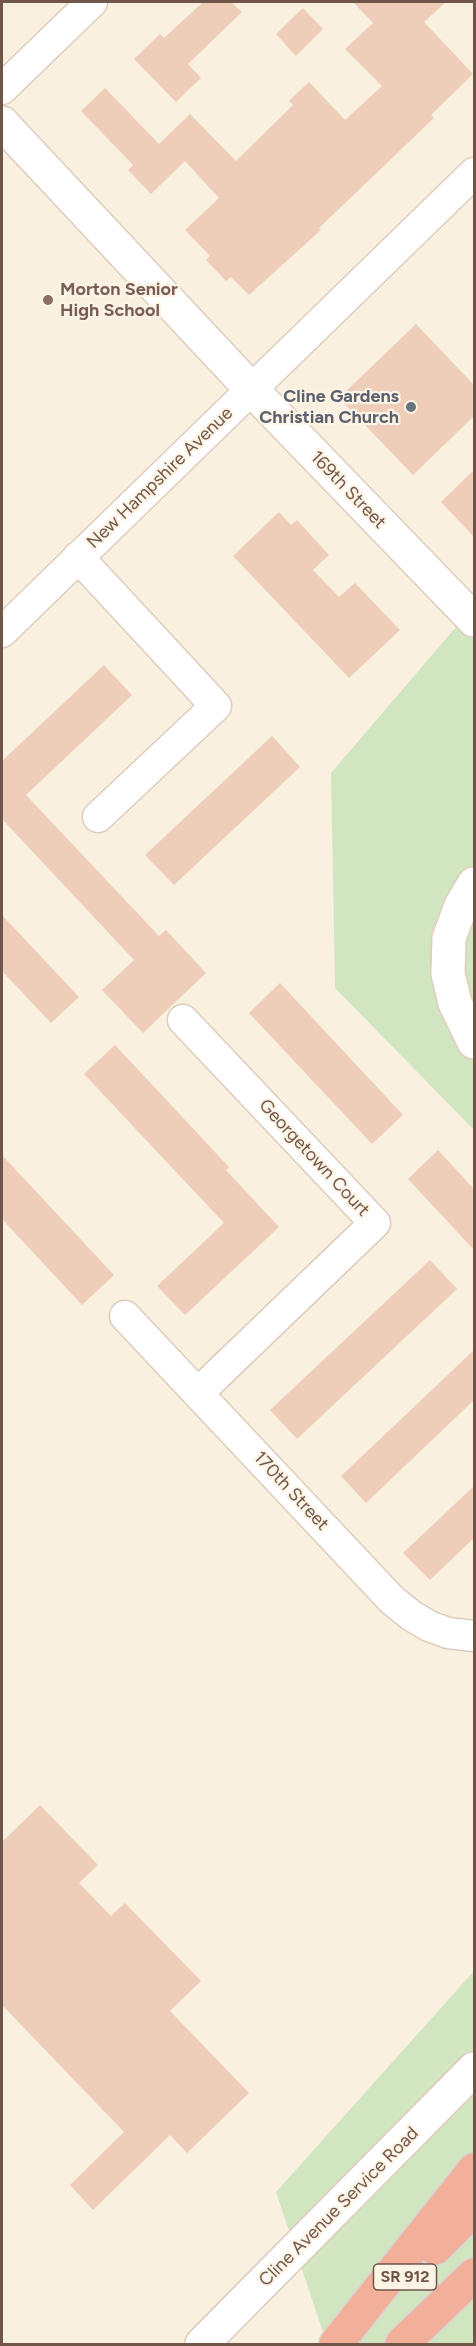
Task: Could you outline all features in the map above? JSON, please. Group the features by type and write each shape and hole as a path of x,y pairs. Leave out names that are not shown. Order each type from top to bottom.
{"highway":[{"path":"336,2344 474,2170"},
{"name":"SR 912","path":"336,2344 474,2209"},
{"name":"SR 912","path":"402,2344 470,2280"}],"street":[{"path":"2,89 92,2"},
{"name":"169th Street","path":"2,123 252,390 474,620"},
{"name":"New Hampshire Avenue","path":"2,632 474,173"},
{"path":"78,557 216,706 98,817"},
{"path":"474,884 461,906 449,938 448,974 455,1003 474,1042"},
{"name":"Georgetown Court","path":"183,1020 375,1223 198,1393"},
{"name":"170th Street","path":"125,1316 392,1600 429,1626 448,1633 474,1636"},
{"name":"Cline Avenue Service Road","path":"202,2344 474,2069"}],"green space":[{"path":"474,606 474,1130 335,988 331,773"},
{"path":"474,1971 474,2344 327,2344 276,2192"}],"building":[{"path":"203,2 231,2 242,12 188,64 201,78 176,102 134,59 160,34 164,38"},
{"path":"353,2 446,2 424,22 473,74 431,115 434,118 319,228 321,230 249,295 231,277 226,281 206,260 210,256 185,230 219,198 185,161 151,194 128,170 133,165 81,111 105,88 159,144 190,114 236,161 293,105 289,101 309,82 345,120 382,86 345,49 373,23"},
{"path":"303,8 323,29 296,56 276,34"},
{"name":"Cline Gardens Christian Church","path":"416,324 474,385 474,416 413,475 339,398"},
{"path":"474,470 474,537 441,502"},
{"path":"279,512 291,525 297,520 329,555 313,570 339,597 355,583 400,630 349,678 233,556"},
{"path":"104,665 132,695 26,795 159,936 166,930 206,973 143,1033 102,990 134,960 2,819 2,761"},
{"path":"272,736 300,767 174,885 145,855"},
{"path":"2,915 79,997 51,1023 2,971"},
{"path":"280,983 403,1115 372,1144 249,1013"},
{"path":"115,1045 229,1167 226,1170 279,1227 185,1315 157,1286 224,1223 84,1074"},
{"path":"438,1150 474,1189 474,1250 408,1179"},
{"path":"2,1155 114,1275 82,1305 2,1219"},
{"path":"430,1260 457,1289 297,1439 270,1410"},
{"path":"474,1350 474,1400 366,1503 341,1476"},
{"path":"474,1486 474,1538 430,1580 403,1553"},
{"path":"40,1805 98,1865 79,1883 111,1916 125,1903 201,1981 170,2011 249,2093 187,2153 170,2135 93,2210 70,2185 124,2132 2,2005 2,1842"}],"place":[{"name":"Morton Senior High School","path":"48,300"},
{"name":"Cline Gardens Christian Church","path":"411,407"}]}
